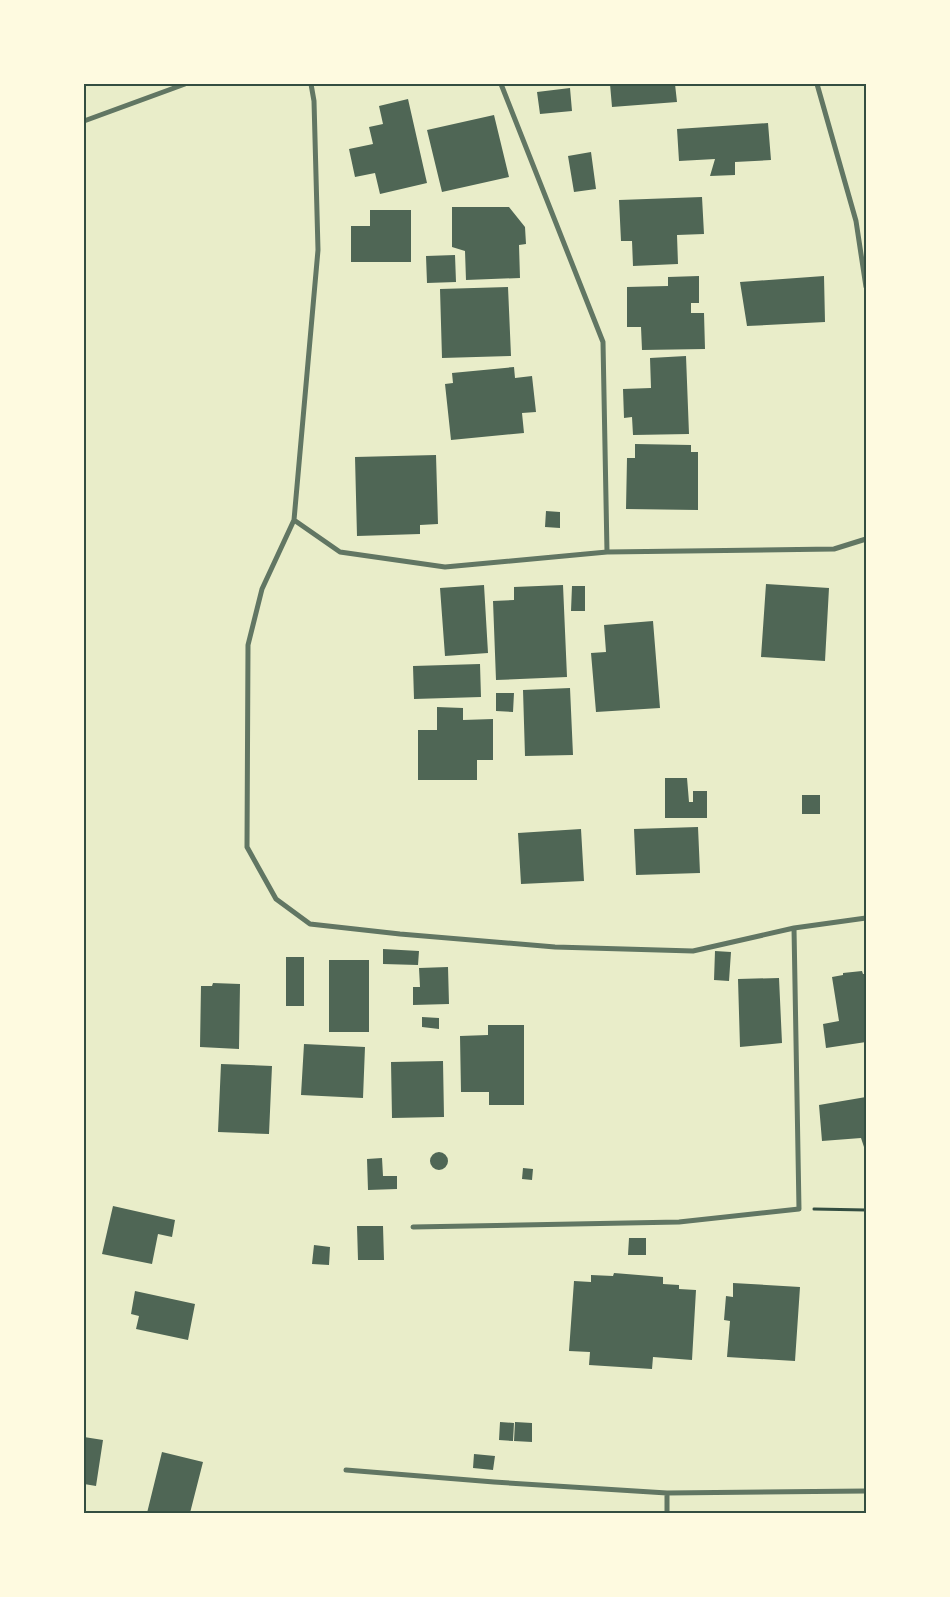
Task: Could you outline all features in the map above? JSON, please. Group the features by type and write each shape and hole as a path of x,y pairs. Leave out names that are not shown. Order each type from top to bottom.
{"street":[{"path":"84,121 185,84"},
{"path":"311,84 314,102 318,250 294,520 262,589 248,645 247,847 276,899 310,924 400,934 555,947 693,951 794,928 866,918"},
{"path":"501,84 603,342 607,552"},
{"path":"817,84 856,221 866,287"},
{"path":"294,520 340,552 445,567 607,552 834,549 866,539"},
{"path":"413,1227 680,1222 799,1209 794,928"},
{"path":"346,1470 667,1493 866,1491"},
{"path":"667,1493 667,1513"}],"path":[{"path":"799,1209 866,1210"}],"building":[{"path":"610,84 675,84 677,102 612,107"},
{"path":"570,88 572,111 540,114 537,92"},
{"path":"408,99 427,183 380,194 375,173 355,177 349,149 373,144 369,127 383,124 379,106"},
{"path":"494,115 509,177 442,192 427,130"},
{"path":"768,123 771,160 735,162 735,175 710,176 715,159 679,161 677,129"},
{"path":"591,152 596,189 574,192 568,156"},
{"path":"702,197 704,234 677,235 678,264 633,266 632,241 621,241 619,200"},
{"path":"452,207 509,207 525,227 526,244 519,245 520,278 466,280 465,251 452,247"},
{"path":"370,210 411,210 411,262 351,262 351,226 370,226"},
{"path":"455,255 456,282 427,283 426,256"},
{"path":"699,276 699,303 691,303 691,313 704,313 705,349 642,350 641,327 627,327 627,287 668,286 668,277"},
{"path":"824,276 825,322 747,326 740,282"},
{"path":"508,287 511,356 442,358 440,289"},
{"path":"686,356 689,434 633,435 632,417 624,418 623,389 651,388 650,358"},
{"path":"514,367 515,378 532,376 536,412 522,413 524,433 451,440 445,384 453,383 452,373"},
{"path":"635,444 691,445 691,452 698,452 698,510 626,509 627,458 635,458"},
{"path":"436,455 438,524 420,525 420,534 357,536 355,457"},
{"path":"546,511 560,512 560,528 545,527"},
{"path":"766,584 829,588 825,661 761,657"},
{"path":"484,585 488,653 445,656 440,588"},
{"path":"563,585 567,677 496,680 493,601 514,600 514,587"},
{"path":"572,586 585,586 585,611 571,611"},
{"path":"653,621 660,708 596,712 591,653 606,652 604,625"},
{"path":"480,664 481,697 414,699 413,666"},
{"path":"570,688 573,755 525,756 523,690"},
{"path":"496,693 514,693 513,712 496,711"},
{"path":"437,707 463,708 463,720 493,719 493,760 477,760 477,780 418,780 418,730 437,730"},
{"path":"665,778 687,778 689,802 693,802 693,791 707,791 707,818 665,818"},
{"path":"802,795 820,795 820,814 802,814"},
{"path":"698,827 700,873 636,875 634,829"},
{"path":"581,829 584,881 521,884 518,833"},
{"path":"383,949 419,951 418,965 383,964"},
{"path":"715,951 731,952 729,981 714,980"},
{"path":"286,957 304,957 304,1006 286,1006"},
{"path":"329,960 369,960 369,1032 329,1032"},
{"path":"448,967 449,1004 413,1005 413,987 420,987 419,968"},
{"path":"862,971 863,974 866,974 866,1042 826,1048 823,1024 839,1021 832,977 843,975 843,973"},
{"path":"779,978 782,1043 740,1047 738,979"},
{"path":"213,983 240,984 239,1049 200,1047 201,986 212,986"},
{"path":"422,1017 439,1018 439,1029 422,1027"},
{"path":"488,1025 524,1025 524,1105 489,1105 489,1092 461,1092 460,1036 488,1035"},
{"path":"304,1044 365,1047 363,1098 301,1095"},
{"path":"443,1061 444,1117 392,1118 391,1062"},
{"path":"221,1064 272,1066 269,1134 218,1132"},
{"path":"866,1097 866,1146 864,1147 861,1138 822,1141 819,1105"},
{"path":"439,1152 445,1155 448,1161 445,1167 439,1170 433,1167 430,1161 433,1155"},
{"path":"382,1158 383,1176 397,1176 397,1189 368,1190 367,1159"},
{"path":"523,1168 533,1169 532,1180 522,1179"},
{"path":"113,1206 175,1220 172,1237 158,1234 152,1264 102,1254"},
{"path":"357,1226 383,1226 384,1260 358,1260"},
{"path":"629,1238 646,1238 646,1255 628,1255"},
{"path":"314,1245 330,1247 329,1265 312,1264"},
{"path":"614,1273 663,1277 663,1284 679,1285 679,1289 696,1290 692,1360 653,1357 652,1369 589,1365 590,1352 569,1351 574,1281 591,1282 591,1275 613,1276"},
{"path":"733,1283 800,1287 795,1361 727,1357 730,1321 724,1320 726,1296 733,1297"},
{"path":"135,1291 195,1304 188,1340 136,1329 139,1316 131,1314"},
{"path":"500,1422 514,1423 513,1441 499,1440"},
{"path":"515,1422 532,1423 532,1442 514,1441"},
{"path":"84,1437 103,1440 96,1486 84,1484"},
{"path":"162,1452 203,1462 190,1513 147,1513"},
{"path":"474,1454 495,1456 493,1470 473,1468"}]}
